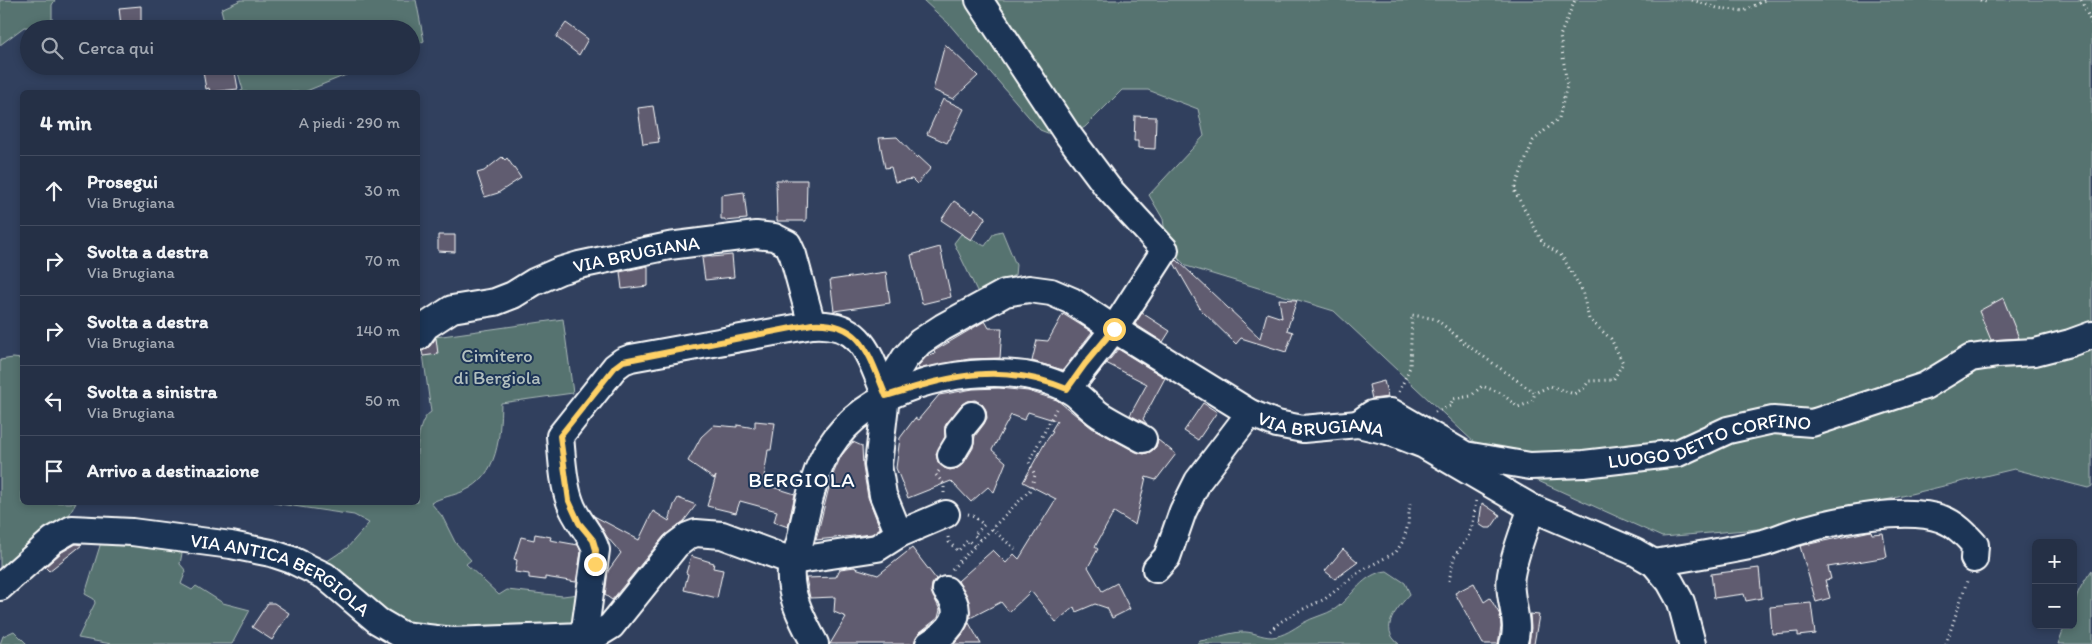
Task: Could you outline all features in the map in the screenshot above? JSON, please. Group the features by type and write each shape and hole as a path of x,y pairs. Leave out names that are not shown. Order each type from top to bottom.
{"street":[{"path":"979,0 1066,132 1102,180 1165,250 1114,329 1067,389"},
{"name":"VIA BRUGIANA","path":"420,334 426,326 452,309 495,302 513,295 534,282 579,265 669,246 756,235 774,237 788,244 793,255 812,324"},
{"name":"VIA BRUGIANA","path":"899,534 883,495 879,476 879,457 886,396 895,374 905,358 920,342 943,327 1005,293 1029,289 1051,292 1072,301 1250,413 1277,424 1303,429 1358,424 1388,431 1424,445 1532,508 1635,552 1654,563"},
{"path":"584,636 596,550 593,540 579,523 569,501 560,436 615,367 623,361 812,324 836,325 856,337 867,353 886,396"},
{"name":"LUOGO DETTO CORFINO","path":"1400,417 1465,454 1530,466 1584,464 1678,453 1728,430 1773,420 1812,423 1925,386 1971,358 2035,352 2092,335"},
{"path":"815,644 794,597 792,561 798,548 810,493 819,468 830,447 856,416 886,396 936,380 964,375 1004,374 1026,376 1048,381 1067,389 1099,414 1143,439"},
{"path":"1156,569 1167,557 1183,511 1198,480 1250,413"},
{"path":"1358,424 1372,414 1400,417"},
{"path":"951,454 960,440 959,431 972,415"},
{"path":"1513,644 1516,631 1510,576 1532,508"},
{"path":"792,561 877,548 899,534 946,514"},
{"path":"1692,644 1681,602 1670,582 1654,563 1764,543 1801,530 1829,523 1900,514 1942,519 1962,531 1975,545 1974,559"},
{"name":"VIA ANTICA BERGIOLA","path":"0,587 53,540 72,529 132,532 231,545 271,553 292,560 325,576 378,622 402,635 453,641 598,634 611,626 676,545 688,536 696,533 722,535 792,561"},
{"path":"929,644 951,626 957,613 955,600 946,590"}],"path":[{"path":"1535,393 1467,345 1436,319 1412,315 1410,367 1400,417 1450,406 1453,398 1471,396 1482,386 1501,393 1518,407 1532,402 1535,393 1550,386 1574,394 1584,388 1589,381 1613,380 1623,363 1611,339 1589,320 1582,290 1562,256 1543,242 1514,190 1533,141 1559,118 1567,85 1560,36 1575,0"},
{"path":"1692,0 1717,8 1744,10 1765,0"},
{"path":"1980,0 1986,2 1989,0"},
{"path":"2081,0 2092,24"},
{"path":"946,590 946,576 1031,489 1035,476 1029,462 1067,389"},
{"path":"1449,581 1454,557 1468,537 1473,523 1476,505 1476,476"},
{"path":"1270,631 1280,622 1325,599 1359,572 1396,552 1403,541 1408,525 1410,502"},
{"path":"980,540 974,535 984,525"},
{"path":"992,528 1015,549"},
{"path":"958,552 968,540 974,546"},
{"path":"1946,644 1974,559"}],"green space":[{"path":"0,0 55,0 52,5 52,20 20,20 20,30 0,45"},
{"path":"241,0 416,0 420,20 224,20 221,9"},
{"path":"923,0 2092,0 2092,486 2088,488 2014,469 1770,528 1662,537 1494,461 1334,311 1186,266 1167,247 1163,219 1149,195 1204,136 1198,109 1148,90 1122,90 1085,127 1063,139 1040,130 949,24"},
{"path":"420,20 424,41 420,43"},
{"path":"239,75 346,75 309,90 243,90"},
{"path":"1002,231 1016,265 1015,275 978,293 954,243 961,234 985,246 994,233"},
{"name":"Cimitero di Bergiola","path":"563,319 573,393 501,403 498,441 491,465 484,475 476,484 464,491 431,503 442,516 455,542 471,560 466,564 499,595 507,590 563,596 578,594 577,632 515,633 403,625 321,565 347,548 369,523 354,515 286,505 420,505 420,432 425,418 431,412 421,339"},
{"path":"20,359 20,505 75,505 68,517 22,548 0,570 0,360"},
{"path":"103,536 183,548 180,564 186,571 181,584 192,590 196,586 223,603 250,610 232,644 111,644 78,638 95,603 94,599 85,594"},
{"path":"2092,570 2092,644 2058,644 2064,629 2077,629 2077,596"},
{"path":"1387,571 1405,583 1410,594 1395,612 1390,625 1390,632 1399,644 1197,644 1200,641 1241,632 1272,637 1288,632 1307,621 1335,609 1365,580"},
{"path":"14,631 27,644 0,644 3,636"}],"building":[{"path":"141,6 141,20 120,20 119,8"},
{"path":"566,23 588,39 579,55 556,37"},
{"path":"945,44 978,76 953,99 933,90"},
{"path":"204,75 236,75 238,89 206,89"},
{"path":"943,99 964,109 947,143 927,134"},
{"path":"653,106 659,142 643,144 638,108"},
{"path":"1135,116 1156,117 1155,149 1138,148 1138,141 1134,141"},
{"path":"897,137 917,158 918,156 931,168 917,184 912,179 895,182 891,167 885,168 879,138"},
{"path":"502,157 505,160 507,158 521,178 498,193 485,197 477,173 484,171"},
{"path":"776,180 807,180 806,221 777,221"},
{"path":"744,192 747,219 725,221 725,219 721,219 721,195"},
{"path":"954,201 972,213 975,209 986,217 971,240 941,220"},
{"path":"438,235 455,235 455,252 438,251"},
{"path":"940,247 951,297 922,304 911,255"},
{"path":"732,255 734,277 705,280 702,258"},
{"path":"1177,260 1260,338 1267,313 1282,318 1279,299 1297,300 1287,330 1293,332 1286,352 1241,338 1236,344 1201,310 1174,263"},
{"path":"648,266 648,286 622,289 620,272"},
{"path":"886,272 890,303 834,311 830,280"},
{"path":"2003,298 2019,338 1991,340 1979,311"},
{"path":"1142,313 1170,331 1163,342 1135,324"},
{"path":"1063,314 1092,332 1063,370 1032,361 1037,340 1048,341"},
{"path":"985,321 989,328 1002,328 1000,358 969,359 919,369 918,366 926,357 935,354 934,351"},
{"path":"436,338 438,354 423,356 422,351 430,346"},
{"path":"1118,349 1165,378 1143,419 1147,424 1130,415 1147,384 1107,363"},
{"path":"1384,381 1388,397 1372,399 1369,385"},
{"path":"999,388 1028,391 1057,400 1092,428 1136,452 1144,454 1150,452 1156,447 1158,440 1176,454 1156,480 1146,477 1135,525 1114,512 1095,547 1098,549 1088,567 1102,591 1117,583 1130,609 1112,618 1107,608 1095,604 1076,612 1074,607 1056,622 1031,591 1009,612 1001,602 970,618 969,601 958,581 993,550 1006,563 1014,554 1019,559 1056,499 1023,482 1053,432 1051,431 1057,421 1028,412 1024,420 1011,415 992,450 1006,462 994,492 988,487 971,502 951,481 908,498 896,468 900,438 915,418 918,420 939,395 973,389","holes":["975,400 982,404 986,410 987,418 975,436 973,448 964,463 958,468 950,470 944,468 938,462 936,454 945,437 945,426 961,405 967,401"]},
{"path":"1203,403 1217,412 1198,440 1184,431"},
{"path":"755,421 775,423 771,450 768,450 763,484 795,494 788,527 774,522 777,511 740,501 736,513 707,506 716,476 714,479 688,461 701,437 714,425 737,427 737,425 755,428"},
{"path":"853,442 862,446 868,497 880,528 872,534 816,540 831,479 841,456"},
{"path":"678,498 696,505 684,521 664,536 612,600 605,595 608,571 621,553 607,537 594,516 639,540 653,511 669,521"},
{"path":"1482,503 1500,515 1491,528 1485,528 1479,524"},
{"path":"1871,531 1872,534 1883,533 1887,557 1828,567 1831,579 1825,580 1830,598 1816,602 1800,546"},
{"path":"535,534 551,537 550,540 578,545 581,552 576,582 545,577 545,580 529,578 529,574 515,572 517,560 514,559 521,537 534,540"},
{"path":"76,544 82,545 49,571 45,567 62,552"},
{"path":"912,548 936,579 932,584 931,591 940,610 938,618 920,632 914,644 830,644 846,617 834,612 835,597 810,598 806,578 836,577 840,569 855,567 878,575"},
{"path":"1343,549 1358,562 1335,579 1325,571"},
{"path":"691,556 714,563 713,568 723,570 717,598 684,590"},
{"path":"1759,568 1762,598 1746,601 1744,594 1714,598 1711,574"},
{"path":"1474,583 1484,602 1490,598 1500,615 1501,627 1498,644 1483,644 1455,593"},
{"path":"268,603 274,603 289,613 272,640 252,627"},
{"path":"1811,603 1815,634 1798,636 1798,632 1772,634 1770,607"},
{"path":"1530,614 1539,615 1534,644 1529,644"},
{"path":"969,623 981,644 954,644 962,635"}],"district":[{"name":"BERGIOLA","path":"802,480"}],"route":[{"path":"595,564 596,550 593,540 579,523 569,501 560,436 615,367 623,361 812,324 827,323 846,329 856,337 867,353 886,396 936,380 964,375 1004,374 1026,376 1048,381 1067,389 1114,329"}]}
